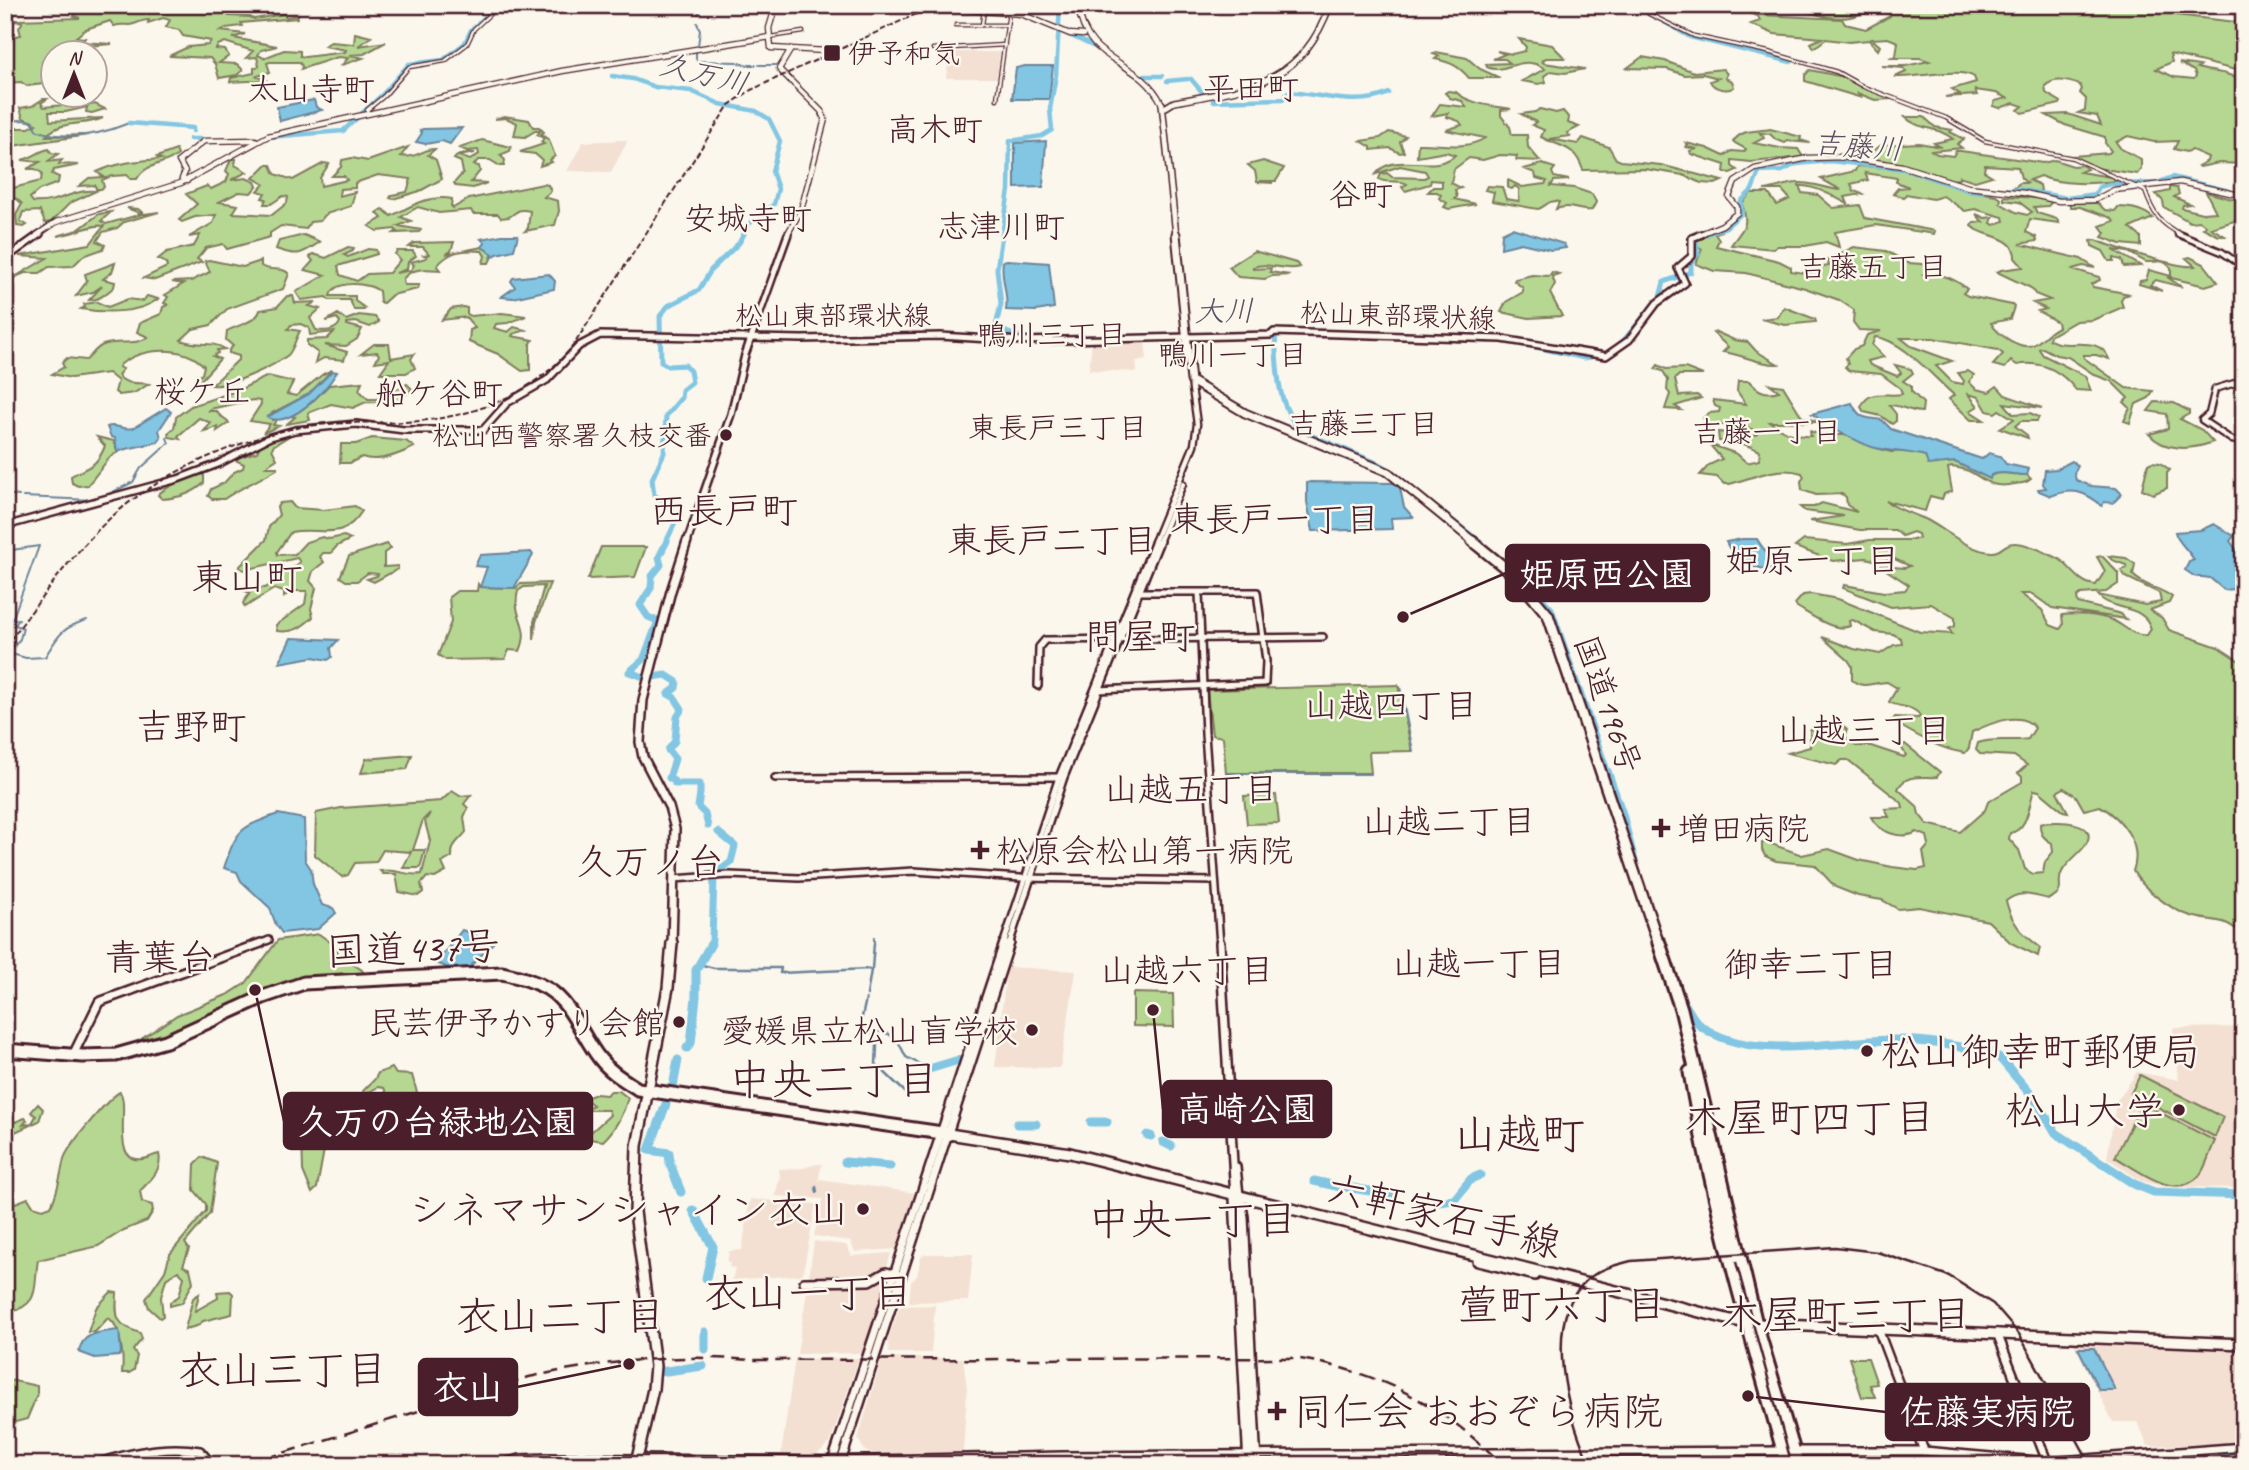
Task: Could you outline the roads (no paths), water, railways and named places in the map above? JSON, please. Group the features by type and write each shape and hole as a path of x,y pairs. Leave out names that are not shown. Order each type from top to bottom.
{"highway":[{"path":"1194,379 1163,104 1242,89 1287,71 1301,61 1314,43 1329,5"},
{"name":"国道196号","path":"1194,379 1209,392 1245,413 1353,455 1388,472 1505,567 1541,603 1555,634 1618,818 1635,879 1681,1009 1750,1324 1788,1454 1798,1465"},
{"name":"国道437号","path":"5,1052 115,1059 152,1050 264,1000 304,987 500,976 533,984 551,994 566,1012 599,1069 620,1085 648,1094 945,1136"}],"main road":[{"path":"776,5 770,25 771,48 827,51"},
{"path":"854,5 984,10 1026,15 1065,31 1083,35 1148,83 1163,104"},
{"path":"1078,5 1078,23 1083,35"},
{"path":"187,181 182,179 185,172 179,161 204,141 256,141 368,113 589,66 770,37"},
{"path":"637,1459 653,1389 654,1366 649,1306 635,1212 637,1144 668,988 674,879 673,817 641,750 643,700 675,577 718,446 732,414 752,338 787,235 801,209 825,123 821,111 779,69 791,49"},
{"path":"5,259 62,219 187,181 256,141"},
{"name":"松山東部環状線","path":"5,526 178,479 218,464 270,437 295,430 356,424 404,430 483,429 507,403 554,375 587,339 607,334 752,338 940,336 1015,341 1273,333 1497,338 1604,356 1623,345 1645,321 1655,304 1684,284 1678,268 1689,259 1693,251 1692,238 1722,225 1737,213 1737,207 1729,197 1732,187 1757,168 1808,158 1852,157 1902,166 1961,185 2024,193 2066,202 2100,199 2114,190 2185,182 2244,196"},
{"name":"六軒家石手線","path":"945,1136 1058,1154 1237,1197 1698,1317 1750,1324 2244,1344"},
{"path":"1237,1197 1252,1460"}],"street":[{"path":"368,113 366,110 384,96 409,67 445,61 467,44 474,29 492,12 505,5"},
{"path":"898,5 902,6 899,13"},
{"path":"998,99 1009,12 1013,5"},
{"path":"1641,5 1649,14 1698,37 1768,52 1836,72 1864,86 1943,116 1985,141 2073,158 2132,183 2145,191 2153,214 2162,224 2220,250 2244,267"},
{"path":"982,25 984,10"},
{"path":"956,25 1007,25"},
{"path":"770,37 803,32"},
{"path":"933,49 1005,45"},
{"path":"1118,638 1198,445 1200,425 1194,379"},
{"path":"836,1463 1061,777 1194,444 1197,424 1194,379"},
{"path":"2235,383 2215,389 2209,416 2202,421 2232,440 2244,442"},
{"path":"1196,392 1209,392"},
{"path":"1097,690 1265,683 1264,637 1257,592 1139,592"},
{"path":"1199,593 1214,881 1237,1197"},
{"path":"1038,686 1040,643 1050,640 1323,637"},
{"path":"775,778 1061,777"},
{"path":"674,879 729,875 817,878 914,871 1029,878 1214,881"},
{"path":"71,1058 84,1036 91,1010 99,1002 269,940"},
{"path":"804,1283 870,1281 883,1273 898,1275"},
{"path":"1878,1328 1924,1451"},
{"path":"1997,1334 2048,1463"},
{"path":"497,1465 527,1459 836,1463 1924,1451 2048,1463 2244,1447"},
{"path":"94,1465 149,1452 187,1449 200,1451 212,1465"}],"water":[{"path":"1053,66 1049,99 1012,99 1016,68"},
{"path":"314,100 316,107 322,110 280,121 277,107"},
{"path":"462,128 450,144 442,141 426,144 416,142 422,133 420,130 423,129"},
{"path":"1046,141 1043,187 1015,188 1015,143"},
{"path":"1512,228 1564,244 1566,248 1551,250 1521,243 1501,248 1502,233"},
{"path":"518,235 514,250 497,254 491,259 493,254 482,247 485,243 481,239"},
{"path":"1003,261 1049,263 1054,308 1036,311 1006,310 1002,268"},
{"path":"549,274 555,281 554,289 513,298 501,297 515,287 511,281 513,278"},
{"path":"332,371 337,372 307,406 286,418 276,420 267,417 309,394"},
{"path":"1852,403 1861,415 1882,420 1891,429 1982,459 1989,453 2000,456 2006,464 2029,469 2027,475 2000,473 1991,475 1990,479 1955,462 1928,465 1925,456 1872,447 1826,428 1821,420 1812,414"},
{"path":"166,408 171,412 159,430 161,438 158,442 117,451 115,438 111,437 107,427 133,428"},
{"path":"2072,461 2078,466 2074,473 2076,480 2091,486 2116,488 2122,494 2113,503 2104,502 2102,506 2077,492 2051,496 2039,491 2038,489 2046,488 2043,484 2045,470 2057,469"},
{"path":"1307,483 1394,483 1400,488 1404,507 1413,517 1391,518 1392,529 1313,531 1307,502"},
{"path":"2214,524 2234,536 2230,541 2244,560 2244,588 2224,590 2210,578 2194,576 2185,570 2189,562 2194,560 2175,532 2201,530"},
{"path":"1757,539 1780,568 1769,570 1737,563 1726,542"},
{"path":"531,552 533,555 514,588 480,587 487,567 475,566 480,555"},
{"path":"291,638 338,640 331,648 332,657 328,660 313,657 279,663"},
{"path":"278,814 304,819 305,860 311,869 313,884 322,905 333,908 336,913 318,929 282,933 270,908 241,881 237,872 224,868 242,831"},
{"path":"462,930 494,942 467,970 454,970 436,963"},
{"path":"119,1330 119,1356 95,1358 79,1352 84,1340 89,1336"},
{"path":"2078,1348 2094,1348 2115,1390 2099,1390"}],"waterway":[{"path":"698,14 703,5"},
{"name":"大川","path":"1002,235 1009,190 1010,141 1042,136 1052,130 1050,109 1056,75 1060,5"},
{"path":"1644,5 1657,17"},
{"path":"269,137 343,131 383,94 409,64 443,60 465,43 471,30 493,10"},
{"path":"1663,21 1690,37 1791,62"},
{"path":"697,23 700,30 698,46"},
{"path":"1067,34 1103,51"},
{"path":"696,50 696,59"},
{"path":"697,61 737,62"},
{"path":"739,63 745,65"},
{"path":"747,65 756,65"},
{"path":"759,65 778,65"},
{"name":"久万川","path":"612,76 633,79 655,87 691,91 720,104 756,111 769,119 780,141 772,171 778,189 774,204 749,224 743,235"},
{"path":"1142,76 1162,76"},
{"path":"1167,81 1188,79"},
{"path":"1191,79 1202,92"},
{"path":"1288,92 1352,100 1389,93"},
{"path":"1213,101 1284,99 1289,96 1286,94"},
{"path":"5,124 19,120 33,121 36,130 71,136 106,131 129,123"},
{"path":"129,123 193,128 193,131"},
{"path":"190,139 201,139"},
{"name":"吉藤川","path":"1703,235 1726,227 1742,213 1741,201 1752,190 1759,172 1782,171 1796,164 1830,161 1903,169 1973,192 2019,189 2067,198 2095,194 2099,187 2110,184 2157,183 2172,177 2229,191"},
{"name":"久万川","path":"666,542 677,519 670,505 654,495 652,479 664,453 666,416 681,398 682,390 692,382 690,371 685,365 668,366 661,362 660,316 668,306 699,290 711,270 739,243 744,234"},
{"name":"大川","path":"1002,234 997,269 1001,304 996,326 1008,333 1038,339 1119,336"},
{"name":"吉藤川","path":"1619,346 1660,297 1664,282 1691,272 1691,263 1698,254 1696,238 1708,234"},
{"name":"大川","path":"1275,333 1282,398 1301,431 1382,465 1480,542"},
{"name":"吉藤川","path":"1457,340 1490,341"},
{"name":"吉藤川","path":"1523,344 1584,358 1607,354"},
{"path":"107,495 133,482 141,468 169,443 167,438"},
{"path":"12,495 19,496"},
{"path":"23,497 92,500"},
{"name":"久万川","path":"644,677 629,672 643,660 658,621 648,617 640,605 651,588 652,576 661,565 659,557 667,541"},
{"path":"5,551 39,546 12,620 19,619 15,625 23,628 20,639 8,653 26,658 45,657 62,633 87,620"},
{"name":"大川","path":"1522,578 1551,609 1605,765"},
{"name":"久万川","path":"652,677 666,675 677,682 676,688 668,694 675,698 682,709 677,717 675,740"},
{"path":"1400,687 1413,751"},
{"name":"久万川","path":"674,781 669,778 675,759 668,750 675,741"},
{"name":"大川","path":"1608,771 1623,814 1636,865"},
{"path":"1227,774 1371,774"},
{"name":"久万川","path":"675,784 700,784 700,791"},
{"name":"久万川","path":"700,793 698,807 705,814 708,826"},
{"name":"久万川","path":"716,873 731,862 735,846 718,832"},
{"name":"久万川","path":"712,940 714,877"},
{"path":"874,937 874,943"},
{"path":"872,969 874,943"},
{"name":"久万川","path":"696,995 696,970 711,944"},
{"path":"699,964 714,968 781,968 780,973 868,969 871,970 867,995"},
{"name":"久万川","path":"687,1048 691,1043 696,997"},
{"path":"866,999 860,1026 889,1034 898,1041 906,1057 929,1069"},
{"name":"大川","path":"1685,1005 1701,1026 1721,1037 1744,1044 1795,1047 1907,1040 1990,1052 2000,1058 2038,1103 2056,1133 2134,1184 2154,1192 2244,1195"},
{"path":"870,1029 877,1046 876,1064 906,1093"},
{"path":"929,1069 962,1059"},
{"name":"久万川","path":"672,1092 678,1060"},
{"name":"久万川","path":"666,1104 649,1150 669,1153 670,1164 681,1192"},
{"path":"1091,1122 1107,1122"},
{"path":"1017,1124 1036,1124"},
{"path":"1147,1135 1151,1136"},
{"path":"1163,1142 1171,1146"},
{"path":"845,1162 890,1166"},
{"path":"1438,1202 1454,1200 1471,1179 1480,1175"},
{"path":"1314,1181 1341,1187"},
{"path":"816,1187 817,1192"},
{"path":"1346,1187 1394,1195"},
{"name":"久万川","path":"693,1210 713,1247 706,1278"},
{"name":"久万川","path":"705,1332 705,1349"},
{"name":"久万川","path":"659,1372 703,1366"},
{"path":"2228,1465 2221,1452 2244,1452"}],"tram line":[{"path":"1590,1465 1567,1396 1562,1344 1565,1319 1573,1298 1587,1280 1602,1270 1631,1261 1835,1247 1877,1252 1949,1276 1993,1304 2019,1334 2091,1465"},
{"path":"1736,1262 1792,1465"}],"railway":[{"path":"5,647 63,570 101,527 140,495 184,469 254,439 294,428 341,423 404,422 452,416 497,402 538,379 573,346 729,105 751,90 936,5"},
{"path":"244,1465 529,1377 612,1363 695,1358 1295,1358 1355,1372 1408,1394 1456,1425 1503,1465"}],"place":[{"name":"伊予和気","path":"832,53"},
{"name":"松山西警察署久枝交番","path":"726,435"},
{"name":"姫原西公園","path":"1403,617"},
{"name":"増田病院","path":"1661,828"},
{"name":"松原会松山第一病院","path":"980,850"},
{"name":"久万の台緑地公園","path":"255,990"},
{"name":"高崎公園","path":"1153,1010"},
{"name":"民芸伊予かすり会館","path":"679,1022"},
{"name":"愛媛県立松山盲学校","path":"1032,1030"},
{"name":"松山御幸町郵便局","path":"1867,1051"},
{"name":"松山大学","path":"2179,1110"},
{"name":"シネマサンシャイン衣山","path":"863,1209"},
{"name":"衣山","path":"629,1364"},
{"name":"佐藤実病院","path":"1748,1396"},
{"name":"同仁会 おおぞら病院","path":"1277,1411"}],"district":[{"name":"平田町","path":"1251,88"},
{"name":"太山寺町","path":"311,89"},
{"name":"高木町","path":"935,129"},
{"name":"谷町","path":"1361,194"},
{"name":"安城寺町","path":"748,218"},
{"name":"志津川町","path":"1001,226"},
{"name":"吉藤五丁目","path":"1873,267"},
{"name":"鴨川三丁目","path":"1052,335"},
{"name":"鴨川一丁目","path":"1233,355"},
{"name":"桜ケ丘","path":"202,391"},
{"name":"船ケ谷町","path":"439,393"},
{"name":"吉藤三丁目","path":"1364,424"},
{"name":"東長戸三丁目","path":"1058,428"},
{"name":"吉藤一丁目","path":"1767,432"},
{"name":"西長戸町","path":"724,510"},
{"name":"東長戸一丁目","path":"1275,519"},
{"name":"東長戸二丁目","path":"1052,540"},
{"name":"姫原一丁目","path":"1813,560"},
{"name":"東山町","path":"247,577"},
{"name":"問屋町","path":"1140,636"},
{"name":"山越四丁目","path":"1391,705"},
{"name":"吉野町","path":"191,726"},
{"name":"山越三丁目","path":"1864,730"},
{"name":"山越五丁目","path":"1191,789"},
{"name":"山越二丁目","path":"1449,821"},
{"name":"久万ノ台","path":"650,861"},
{"name":"青葉台","path":"160,957"},
{"name":"山越一丁目","path":"1479,963"},
{"name":"御幸二丁目","path":"1811,964"},
{"name":"山越六丁目","path":"1187,970"},
{"name":"中央二丁目","path":"834,1079"},
{"name":"木屋町四丁目","path":"1810,1117"},
{"name":"山越町","path":"1519,1134"},
{"name":"中央一丁目","path":"1193,1219"},
{"name":"衣山一丁目","path":"809,1292"},
{"name":"萱町六丁目","path":"1562,1304"},
{"name":"木屋町三丁目","path":"1846,1314"},
{"name":"衣山二丁目","path":"561,1315"},
{"name":"衣山三丁目","path":"283,1369"}]}
